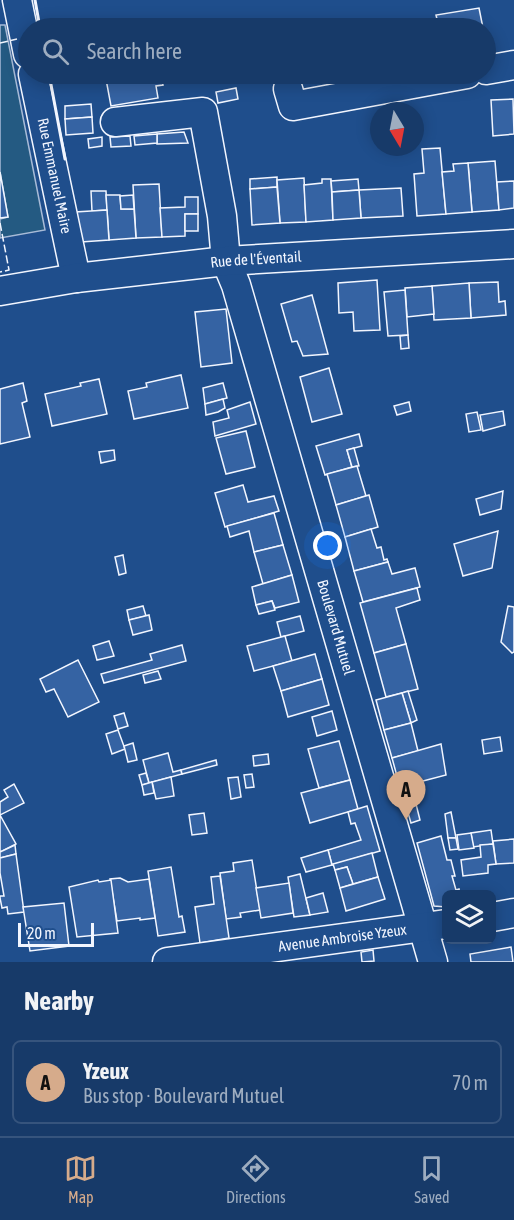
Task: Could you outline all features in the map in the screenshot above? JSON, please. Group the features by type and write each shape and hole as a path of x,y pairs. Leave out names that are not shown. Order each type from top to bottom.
{"street":[{"path":"17,0 21,18"},
{"path":"496,68 514,65"},
{"name":"Rue Emmanuel Maire","path":"35,84 76,278"},
{"path":"288,88 293,106 413,84"},
{"name":"Boulevard Mutuel","path":"115,122 203,112 222,216 226,261 236,285 434,925 433,962"},
{"name":"Rue de l'Éventail","path":"0,291 76,278 226,261 514,244"},
{"path":"496,916 514,913"},
{"name":"Avenue Ambroise Yzeux","path":"167,962 434,925"}],"shaded area":[{"path":"0,25 5,25 45,230 0,238 0,219 8,217 0,172"}],"building":[{"path":"479,8 481,18 437,18 436,15"},
{"path":"107,84 163,84 156,86 158,98 111,106"},
{"path":"236,88 238,99 218,103 216,92"},
{"path":"513,99 514,134 493,136 491,100"},
{"path":"91,104 92,117 65,119 65,106"},
{"path":"92,117 93,133 66,135 65,119"},
{"path":"184,132 188,143 157,144 157,134"},
{"path":"157,134 157,143 135,145 134,136"},
{"path":"130,136 131,146 111,147 110,137"},
{"path":"102,137 102,146 89,148 88,139"},
{"path":"440,148 446,214 417,216 414,174 424,173 424,149"},
{"path":"495,161 499,210 472,212 468,163"},
{"path":"468,163 472,212 446,214 442,172 454,171 453,164"},
{"path":"0,172 8,217 0,218"},
{"path":"277,177 277,187 250,189 250,179"},
{"path":"304,178 306,222 280,223 277,180"},
{"path":"322,179 331,179 333,220 306,222 304,185 322,183"},
{"path":"358,179 359,190 332,192 331,181"},
{"path":"514,181 514,208 499,210 497,182"},
{"path":"159,184 162,237 136,238 133,185"},
{"path":"277,187 280,223 252,225 250,189"},
{"path":"401,188 403,216 361,218 359,190"},
{"path":"359,190 361,218 333,220 332,192"},
{"path":"91,191 106,191 107,210 92,211"},
{"path":"106,195 120,195 121,209 134,209 136,238 109,240"},
{"path":"133,195 134,209 121,209 120,196"},
{"path":"185,197 198,197 198,214 185,214 185,236 162,237 160,208 185,207"},
{"path":"107,210 109,240 81,242 75,212"},
{"path":"185,214 198,214 198,231 185,231"},
{"path":"377,280 380,330 354,331 353,312 339,313 338,283"},
{"path":"498,282 499,302 505,301 506,315 471,318 469,283"},
{"path":"469,283 471,318 434,320 432,286"},
{"path":"432,286 434,314 407,317 405,288"},
{"path":"405,290 408,335 388,336 384,292"},
{"path":"312,295 328,354 303,356 297,341 292,342 281,304"},
{"path":"226,309 232,363 201,367 195,312"},
{"path":"408,335 409,348 401,349 400,336"},
{"path":"329,368 342,414 312,422 300,377"},
{"path":"181,375 188,408 134,419 128,391 147,387 146,383"},
{"path":"99,379 107,414 52,426 45,394 81,386 80,383"},
{"path":"23,383 27,401 22,403 30,437 0,444 0,389"},
{"path":"223,383 227,398 205,404 203,388"},
{"path":"223,399 225,408 206,415 205,404"},
{"path":"250,402 256,424 215,436 213,422 229,418 227,410"},
{"path":"409,402 411,411 397,415 394,406"},
{"path":"503,411 505,425 483,431 480,415"},
{"path":"477,412 481,430 469,432 466,414"},
{"path":"246,431 255,467 226,474 216,438"},
{"path":"359,434 362,446 347,450 352,467 325,475 316,446"},
{"path":"354,448 359,466 352,467 347,450"},
{"path":"114,450 115,460 101,463 99,452"},
{"path":"357,466 366,496 336,505 327,474"},
{"path":"243,485 248,502 274,496 279,511 225,527 215,493"},
{"path":"503,491 501,509 480,515 476,499"},
{"path":"369,495 378,527 345,537 336,505"},
{"path":"274,513 283,545 254,552 249,531 230,537 227,526"},
{"path":"371,529 377,548 381,547 384,560 387,559 388,562 354,571 345,537"},
{"path":"498,531 492,568 463,576 454,544"},
{"path":"283,545 292,575 263,584 254,552"},
{"path":"123,555 126,573 119,575 115,557"},
{"path":"388,562 392,574 415,568 420,587 363,602 354,571"},
{"path":"292,575 299,602 275,608 272,601 256,605 252,587"},
{"path":"417,588 420,600 396,608 406,644 374,653 360,603"},
{"path":"272,601 275,610 259,614 256,605"},
{"path":"143,606 146,616 129,620 127,610"},
{"path":"508,606 514,607 514,652 512,653 501,642"},
{"path":"149,615 152,630 133,635 129,620"},
{"path":"300,616 304,631 281,637 277,622"},
{"path":"285,636 292,661 254,671 247,646"},
{"path":"109,641 114,656 97,660 93,646"},
{"path":"406,644 418,689 386,697 374,653"},
{"path":"182,645 186,661 104,683 101,674 152,660 150,654"},
{"path":"315,654 322,679 281,691 273,666"},
{"path":"78,660 99,702 68,717 54,689 46,692 40,679"},
{"path":"158,671 161,679 145,683 143,675"},
{"path":"322,679 329,705 288,717 281,691"},
{"path":"408,691 417,720 411,723 402,693"},
{"path":"402,693 411,723 384,730 376,700"},
{"path":"332,711 337,730 317,736 312,717"},
{"path":"124,713 128,726 118,729 114,716"},
{"path":"411,723 418,751 392,758 384,730"},
{"path":"118,730 125,749 112,754 106,734"},
{"path":"500,737 502,751 484,754 482,740"},
{"path":"339,741 350,780 319,788 308,749"},
{"path":"133,743 137,760 128,762 124,746"},
{"path":"441,744 446,775 400,787 392,758"},
{"path":"168,753 173,772 181,770 182,774 149,783 143,760"},
{"path":"268,754 269,764 254,766 253,756"},
{"path":"216,760 217,765 182,774 181,770"},
{"path":"146,773 149,783 142,785 139,775"},
{"path":"252,774 254,787 246,788 244,775"},
{"path":"171,777 174,796 156,799 152,782"},
{"path":"238,777 241,797 231,799 228,778"},
{"path":"350,780 358,809 310,823 301,793"},
{"path":"152,782 154,793 144,795 142,785"},
{"path":"14,784 24,803 0,815 0,802 8,797 4,790"},
{"path":"414,796 420,820 411,823 404,799"},
{"path":"367,806 380,851 332,865 328,850 361,840 355,823 351,824 348,812"},
{"path":"451,812 456,838 448,838 445,814"},
{"path":"204,813 207,833 192,835 189,815"},
{"path":"0,815 16,844 0,852"},
{"path":"491,830 493,844 473,847 471,833"},
{"path":"471,833 474,848 459,850 457,835"},
{"path":"441,836 447,860 451,860 456,890 442,890 442,907 434,906 417,843"},
{"path":"448,838 456,838 458,849 450,850"},
{"path":"514,839 514,863 496,864 493,841"},
{"path":"493,844 496,864 488,865 488,873 463,876 461,860 481,857 480,845"},
{"path":"15,845 16,854 0,858 0,852"},
{"path":"328,850 332,865 306,872 301,858"},
{"path":"372,853 378,877 353,884 347,867 335,870 333,864"},
{"path":"16,854 24,912 8,914 7,907 2,908 0,898 4,896 0,858"},
{"path":"252,860 260,910 240,913 241,917 226,919 220,873 234,871 233,863"},
{"path":"171,867 179,917 182,916 185,932 158,936 148,871"},
{"path":"347,867 353,884 340,888 335,870"},
{"path":"300,874 310,915 294,917 288,877"},
{"path":"220,876 229,938 200,943 195,907 214,904 211,877"},
{"path":"378,877 385,899 346,911 340,888"},
{"path":"120,878 128,882 149,879 155,918 117,921 110,879"},
{"path":"98,880 99,882 111,880 118,933 77,937 69,887"},
{"path":"289,883 293,913 261,918 256,888"},
{"path":"323,893 328,912 310,915 306,898"},
{"path":"64,903 69,946 30,951 23,907"},
{"path":"511,947 513,962 471,962 470,954"},
{"path":"373,950 374,961 362,962 361,952"}],"fence":[{"path":"0,43 17,39"},
{"path":"0,223 9,270 0,272"}],"wall":[{"path":"35,0 38,18"},
{"path":"51,84 65,159"}],"place":[{"name":"Yzeux","path":"406,820"}]}
